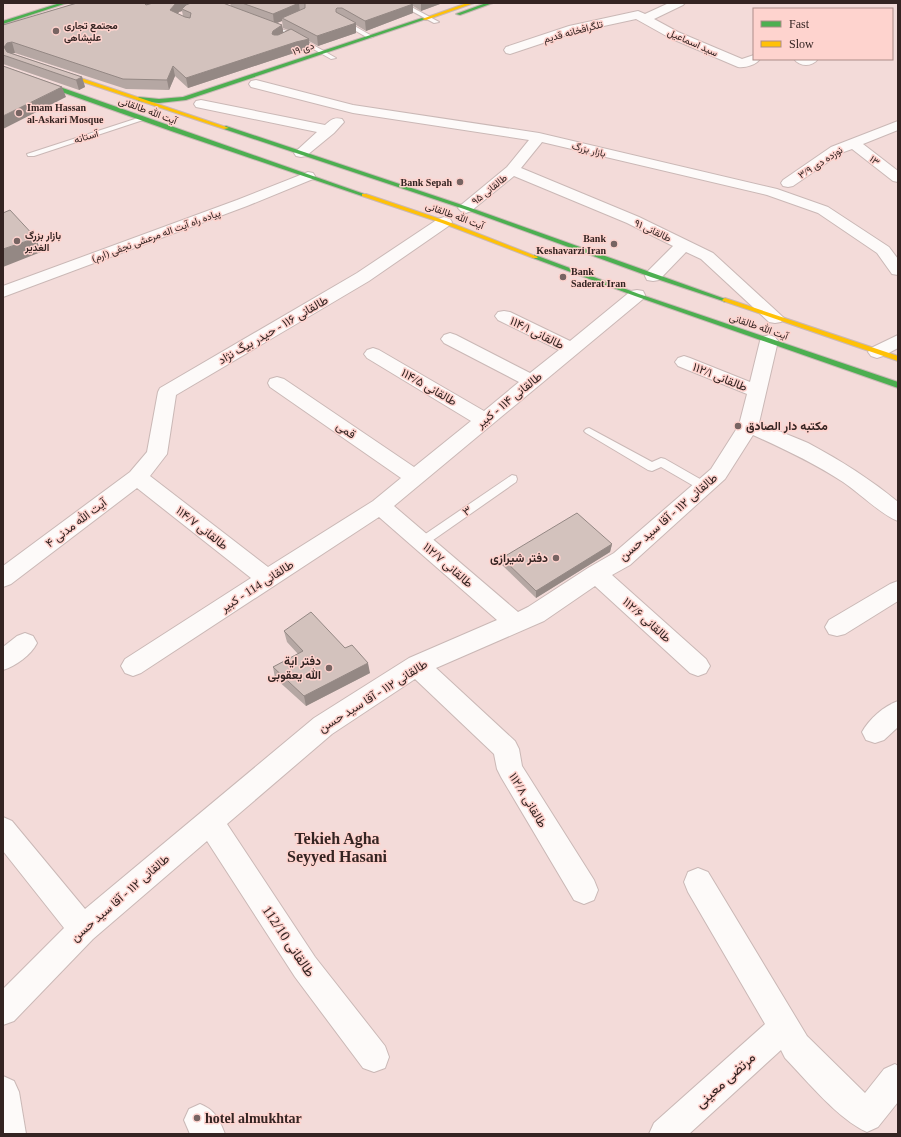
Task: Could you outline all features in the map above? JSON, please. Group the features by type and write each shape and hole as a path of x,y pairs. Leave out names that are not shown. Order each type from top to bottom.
{"main road":[{"path":"3,23 65,3"},
{"name":"۱۹ دی","path":"236,92 332,58 472,3"},
{"name":"۱۹ دی","path":"139,99 159,101 184,99 370,37 491,3"},
{"name":"آیت الله طالقانی","path":"3,69 141,119 444,222 637,295 898,385"},
{"name":"آیت الله طالقانی","path":"48,69 466,208 653,276 898,359"},
{"path":"196,119 192,114 201,104 215,99"}],"street":[{"name":"سید اسماعیل","path":"641,17 679,3"},
{"name":"سید اسماعیل","path":"641,17 674,35 748,61"},
{"name":"تلگرافخانه قدیم","path":"510,50 572,29 641,17"},
{"name":"بازار بزرگ","path":"256,84 353,109 539,137 772,192 823,210 883,250 898,270"},
{"path":"201,104 329,130"},
{"path":"300,154 353,109"},
{"name":"نوزده دی ۳/۹","path":"788,183 836,150 898,125"},
{"name":"طالقانی ۹۵","path":"466,208 512,170 539,137"},
{"name":"۱۳","path":"853,143 898,178"},
{"name":"طالقانی ۹۱","path":"512,170 633,220 707,256 775,318"},
{"name":"پیاده راه آیت اله مرعشی نجفی (ارم)","path":"3,292 242,203 308,176"},
{"name":"طالقانی ۱۱۶ - حیدر بیگ نژاد","path":"142,472 157,454 167,392 363,277 444,222"},
{"path":"653,276 684,244"},
{"name":"طالقانی ۱۱۴ - کبیر","path":"380,506 637,295"},
{"name":"طالقانی ۱۱۴/۱","path":"504,316 571,349"},
{"path":"450,339 531,381"},
{"name":"طالقانی ۱۱۲ - آقا سید حسن","path":"3,1010 83,929 323,726 418,665 536,614 596,574 622,559 718,474 749,426 756,391 769,341"},
{"path":"877,352 898,341"},
{"name":"طالقانی ۱۱۴/۵","path":"373,354 485,420"},
{"name":"طالقانی ۱۱۲/۱","path":"684,362 756,391"},
{"name":"قمی","path":"276,383 416,477"},
{"path":"749,426 799,448 828,463 873,493 898,513"},
{"name":"۴ آیت الله مدنی","path":"3,578 142,472"},
{"name":"طالقانی ۱۱۴/۷","path":"142,472 268,579"},
{"name":"طالقانی 114 - کبیر","path":"133,666 380,506"},
{"name":"طالقانی ۱۱۲/۷","path":"380,506 516,623"},
{"name":"طالقانی ۱۱۲/۶","path":"596,574 698,666"},
{"path":"837,627 898,590"},
{"path":"3,660 25,644"},
{"name":"طالقانی ۱۱۲/۸","path":"418,665 506,749 510,768 584,890"},
{"path":"875,732 898,712"},
{"name":"طالقانی 112/10","path":"209,821 305,967 374,1057"},
{"path":"3,830 83,929"},
{"path":"698,882 796,1046 837,1089 867,1116 895,1080 898,1083"},
{"name":"مرتضی معینی","path":"665,1134 784,1027"},
{"path":"3,1092 10,1134"}],"lane":[{"path":"400,3 432,20"},
{"path":"340,20 370,37"},
{"path":"259,22 292,35 324,52 332,58"},
{"path":"274,28 281,24"},
{"path":"282,40 292,35"},
{"name":"آستانه","path":"31,154 141,119"},
{"path":"589,431 652,467 661,462 703,486"},
{"name":"۳","path":"422,542 512,480"}],"building":[{"path":"77,3 144,3 146,5 153,3 176,3 170,10 190,18 191,13 182,9 186,5 191,3 223,3 282,25 273,31 272,34 274,35 278,35 291,29 309,39 186,78 173,66 167,80 123,79 12,42 7,43 4,47 7,52 82,77 76,80 3,55 3,25"},
{"path":"242,3 299,3 273,14"},
{"path":"304,3 413,4 365,21 342,8 337,8 336,12 356,23 317,36 282,18 305,8"},
{"path":"3,66 62,87 3,116"},
{"path":"10,210 36,238 3,249 3,213"},
{"name":"دفتر شیرازی","path":"577,513 612,544 536,591 502,558"},
{"name":"دفتر ایة الله یعقوبی","path":"311,612 345,648 352,645 368,663 304,696 273,667 303,651 284,631"}],"traffic: fast":[{"path":"3,23 65,3"},
{"path":"458,14 491,3"},
{"path":"139,99 159,101 184,99 424,19"},
{"path":"3,69 176,131 364,195"},
{"path":"226,128 466,208 653,276 725,300"},
{"path":"535,257 637,295 898,385"}],"traffic: slow":[{"path":"424,19 472,3"},
{"path":"55,71 226,128"},
{"path":"364,195 444,222 535,257"},
{"path":"725,300 898,359"}],"place":[{"name":"مجتمع تجاری علیشاهی","path":"56,31"},
{"name":"Imam Hassan al-Askari Mosque","path":"19,113"},
{"name":"Bank Sepah","path":"460,182"},
{"name":"بازار بزرگ الغدیر","path":"17,241"},
{"name":"Bank Keshavarzi Iran","path":"614,244"},
{"name":"Bank Saderat Iran","path":"563,277"},
{"name":"مکتبه دار الصادق","path":"738,426"},
{"name":"دفتر شیرازی","path":"556,558"},
{"name":"دفتر ایة الله یعقوبی","path":"329,668"},
{"name":"hotel almukhtar","path":"197,1118"}],"district":[{"name":"Tekieh Agha Seyyed Hasani","path":"337,847"}]}
